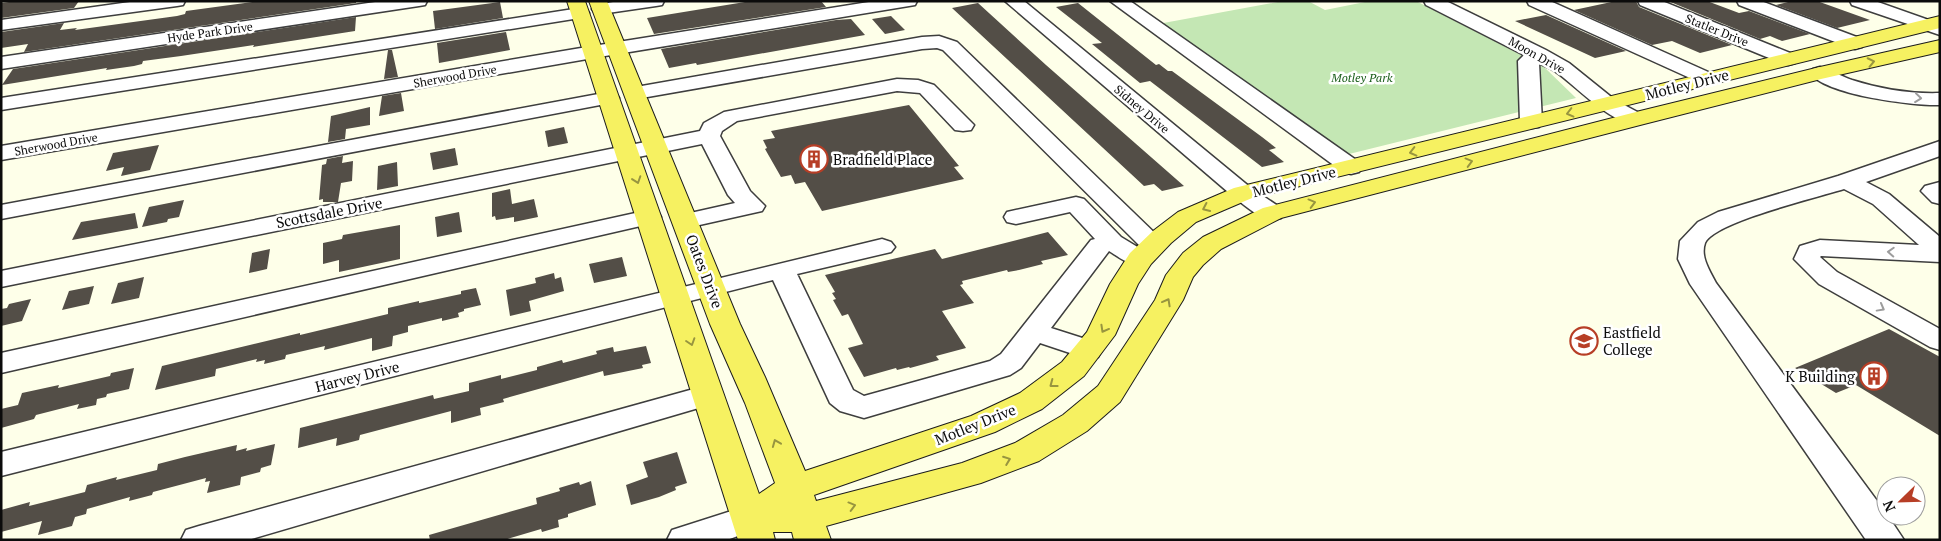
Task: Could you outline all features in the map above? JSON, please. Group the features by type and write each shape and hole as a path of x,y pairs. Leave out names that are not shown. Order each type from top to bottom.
{"main road":[{"name":"Oates Drive","path":"589,6 616,49 636,92 725,324 740,353 804,515"},
{"path":"589,6 593,52 754,529"},
{"name":"Motley Drive","path":"804,515 1030,401 1073,369 1100,335 1124,284 1146,252 1187,217 1243,193 1788,59 1935,26"},
{"name":"Motley Drive","path":"754,529 969,474 1027,452 1076,423 1109,394 1130,365 1169,300 1180,275 1193,260 1212,243 1272,213 1820,73 1940,46"},
{"path":"1788,59 1820,73"},
{"path":"1668,111 1722,110 1814,84 1844,84"},
{"path":"1146,252 1180,275"}],"street":[{"path":"1,25 177,1"},
{"name":"Hyde Park Drive","path":"1,62 418,1"},
{"path":"1,104 589,6 656,1"},
{"name":"Sherwood Drive","path":"1,153 593,52 909,1"},
{"name":"Sidney Drive","path":"1014,1 1243,193 1272,213"},
{"path":"1118,1 1351,167"},
{"name":"Moon Drive","path":"1432,1 1562,67 1608,104 1636,119"},
{"path":"1536,1 1708,79"},
{"name":"Statler Drive","path":"1646,1 1788,59"},
{"path":"1745,1 1855,43"},
{"path":"1858,1 1935,26"},
{"path":"636,92 922,43 938,42 950,46 1146,252"},
{"path":"1531,122 1528,61 1539,54"},
{"path":"1820,73 1846,74 1864,80 1897,84 1940,81"},
{"path":"1820,73 1844,84 1905,97 1940,99"},
{"path":"686,221 753,206 740,195 709,136 712,128 731,116 897,85 918,86 927,89 963,125"},
{"path":"1,212 609,98"},
{"name":"Scottsdale Drive","path":"1,279 709,136"},
{"path":"1886,540 1703,284 1691,259 1693,241 1706,228 1727,217 1846,181 1940,148"},
{"path":"1846,181 1881,199 1940,250"},
{"path":"1940,189 1933,191 1940,198"},
{"path":"1016,217 1076,204 1112,242 1146,252"},
{"path":"1,363 649,217"},
{"path":"782,270 841,396 851,404 864,407 1000,368 1011,361 1100,245 1112,242"},
{"name":"Harvey Drive","path":"1,464 676,296 882,247"},
{"path":"1940,254 1820,248 1809,251 1807,259 1828,278 1940,341"},
{"path":"1034,331 1088,350"},
{"path":"199,540 708,395"},
{"name":"Motley Drive","path":"685,540 754,529"}],"green space":[{"name":"Motley Park","path":"1283,1 1308,1 1325,10 1370,1 1416,1 1543,66 1576,98 1345,155 1158,24"}],"building":[{"path":"17,1 79,1 74,8 1,18 1,3"},
{"path":"259,1 356,1 356,3 24,52 28,44 1,48 1,32 64,23 60,30 77,28 75,30 177,16 185,14 186,11"},
{"path":"751,1 821,1 826,7 654,34 647,18"},
{"path":"1616,1 1636,1 1639,7 1732,45 1700,53 1672,41 1652,45 1574,10"},
{"path":"1668,1 1707,1 1739,13 1749,11 1810,34 1782,41 1770,36 1760,39"},
{"path":"1792,1 1817,1 1870,20 1837,28 1776,5"},
{"path":"500,2 503,18 435,29 433,11"},
{"path":"978,3 1184,186 1162,191 1154,184 1144,186 952,8"},
{"path":"1078,3 1156,65 1159,64 1168,71 1172,71 1262,137 1276,148 1269,150 1284,162 1262,167 1150,81 1140,83 1092,44 1102,43 1056,7"},
{"path":"1546,15 1626,51 1595,58 1515,21"},
{"path":"891,16 905,30 885,34 872,19"},
{"path":"356,17 355,31 253,47 254,45 143,61 142,64 134,66 106,70 107,68 2,85 13,69"},
{"path":"851,19 865,35 697,65 696,63 669,68 661,49 836,20"},
{"path":"506,32 510,50 439,63 437,43"},
{"path":"388,50 392,50 398,77 384,79"},
{"path":"401,93 404,111 379,116 382,96"},
{"name":"Bradfield Place","path":"909,105 959,166 954,167 964,179 822,211 805,182 795,184 791,175 781,177 765,149 767,148 763,140 775,138 771,131"},
{"path":"370,107 370,125 346,129 345,139 328,142 331,116"},
{"path":"564,127 568,143 548,147 545,131"},
{"path":"159,145 150,170 121,176 124,167 106,171 113,153"},
{"path":"455,148 458,165 433,170 430,153"},
{"path":"343,156 342,163 353,161 352,181 341,183 338,202 323,202 323,199 319,200 322,165 326,164 327,159"},
{"path":"397,162 398,186 377,190 378,166"},
{"path":"510,189 512,204 534,199 538,217 514,222 514,217 496,220 495,216 492,217 492,193"},
{"path":"184,200 179,217 168,219 167,222 142,227 149,207"},
{"path":"459,212 462,232 437,237 435,217"},
{"path":"135,213 138,228 72,240 81,222"},
{"path":"400,225 400,259 339,272 339,260 323,264 323,243 342,239 343,235"},
{"path":"1048,232 1068,255 1041,261 1043,264 1019,270 1008,272 1007,270 962,281 963,284 960,285 974,303 942,311 966,348 936,356 939,360 910,368 897,370 896,368 864,377 848,348 863,344 848,314 842,316 833,300 836,299 832,293 835,292 825,275 935,249 942,259"},
{"path":"270,249 267,269 249,273 252,253"},
{"path":"622,257 627,276 594,283 589,264"},
{"path":"554,273 555,279 561,277 564,291 529,301 531,311 510,316 506,290 536,283 535,278"},
{"path":"144,277 139,298 111,304 118,283"},
{"path":"94,286 89,304 62,310 69,291"},
{"path":"476,288 481,305 464,309 464,311 458,313 459,317 442,321 442,318 408,326 408,332 393,336 392,346 372,351 372,338 324,350 325,346 286,355 285,359 264,364 265,360 256,362 257,359 216,369 215,376 155,390 162,366 388,314 388,308 461,294 461,291"},
{"path":"31,299 22,321 1,326 1,309 7,308 9,304"},
{"name":"K Building","path":"1889,329 1940,357 1940,436 1856,385 1836,393 1795,368"},
{"path":"646,346 651,363 642,365 643,368 604,376 603,371 503,399 504,402 480,408 481,415 451,423 451,411 360,435 359,440 336,446 337,438 298,448 300,428 433,395 434,399 469,391 469,383 501,375 501,379 537,370 537,367 562,360 563,363 597,354 596,351 613,347 614,352"},
{"path":"134,368 129,389 107,394 106,397 97,399 96,405 77,409 79,404 36,415 34,419 1,428 1,409 18,405 22,393 59,385 58,388 110,376 111,373"},
{"path":"275,444 271,465 261,468 260,472 241,477 240,485 207,493 210,481 205,482 206,478 153,492 152,495 129,501 130,497 87,509 86,514 75,517 72,526 38,535 42,521 1,532 1,510 30,502 29,506 85,492 87,485 117,477 116,480 157,470 158,464 185,457 237,445 236,451 247,448 246,451"},
{"path":"677,452 687,483 675,487 676,490 659,497 631,505 626,485 648,477 643,462"},
{"path":"591,481 596,505 568,514 568,517 558,520 559,527 542,532 541,529 504,540 430,540 429,535 537,504 536,498 560,491 559,488 579,482 580,485"}],"place":[{"name":"Bradfield Place","path":"814,159"},
{"name":"Eastfield College","path":"1584,341"},
{"name":"K Building","path":"1874,376"}]}
